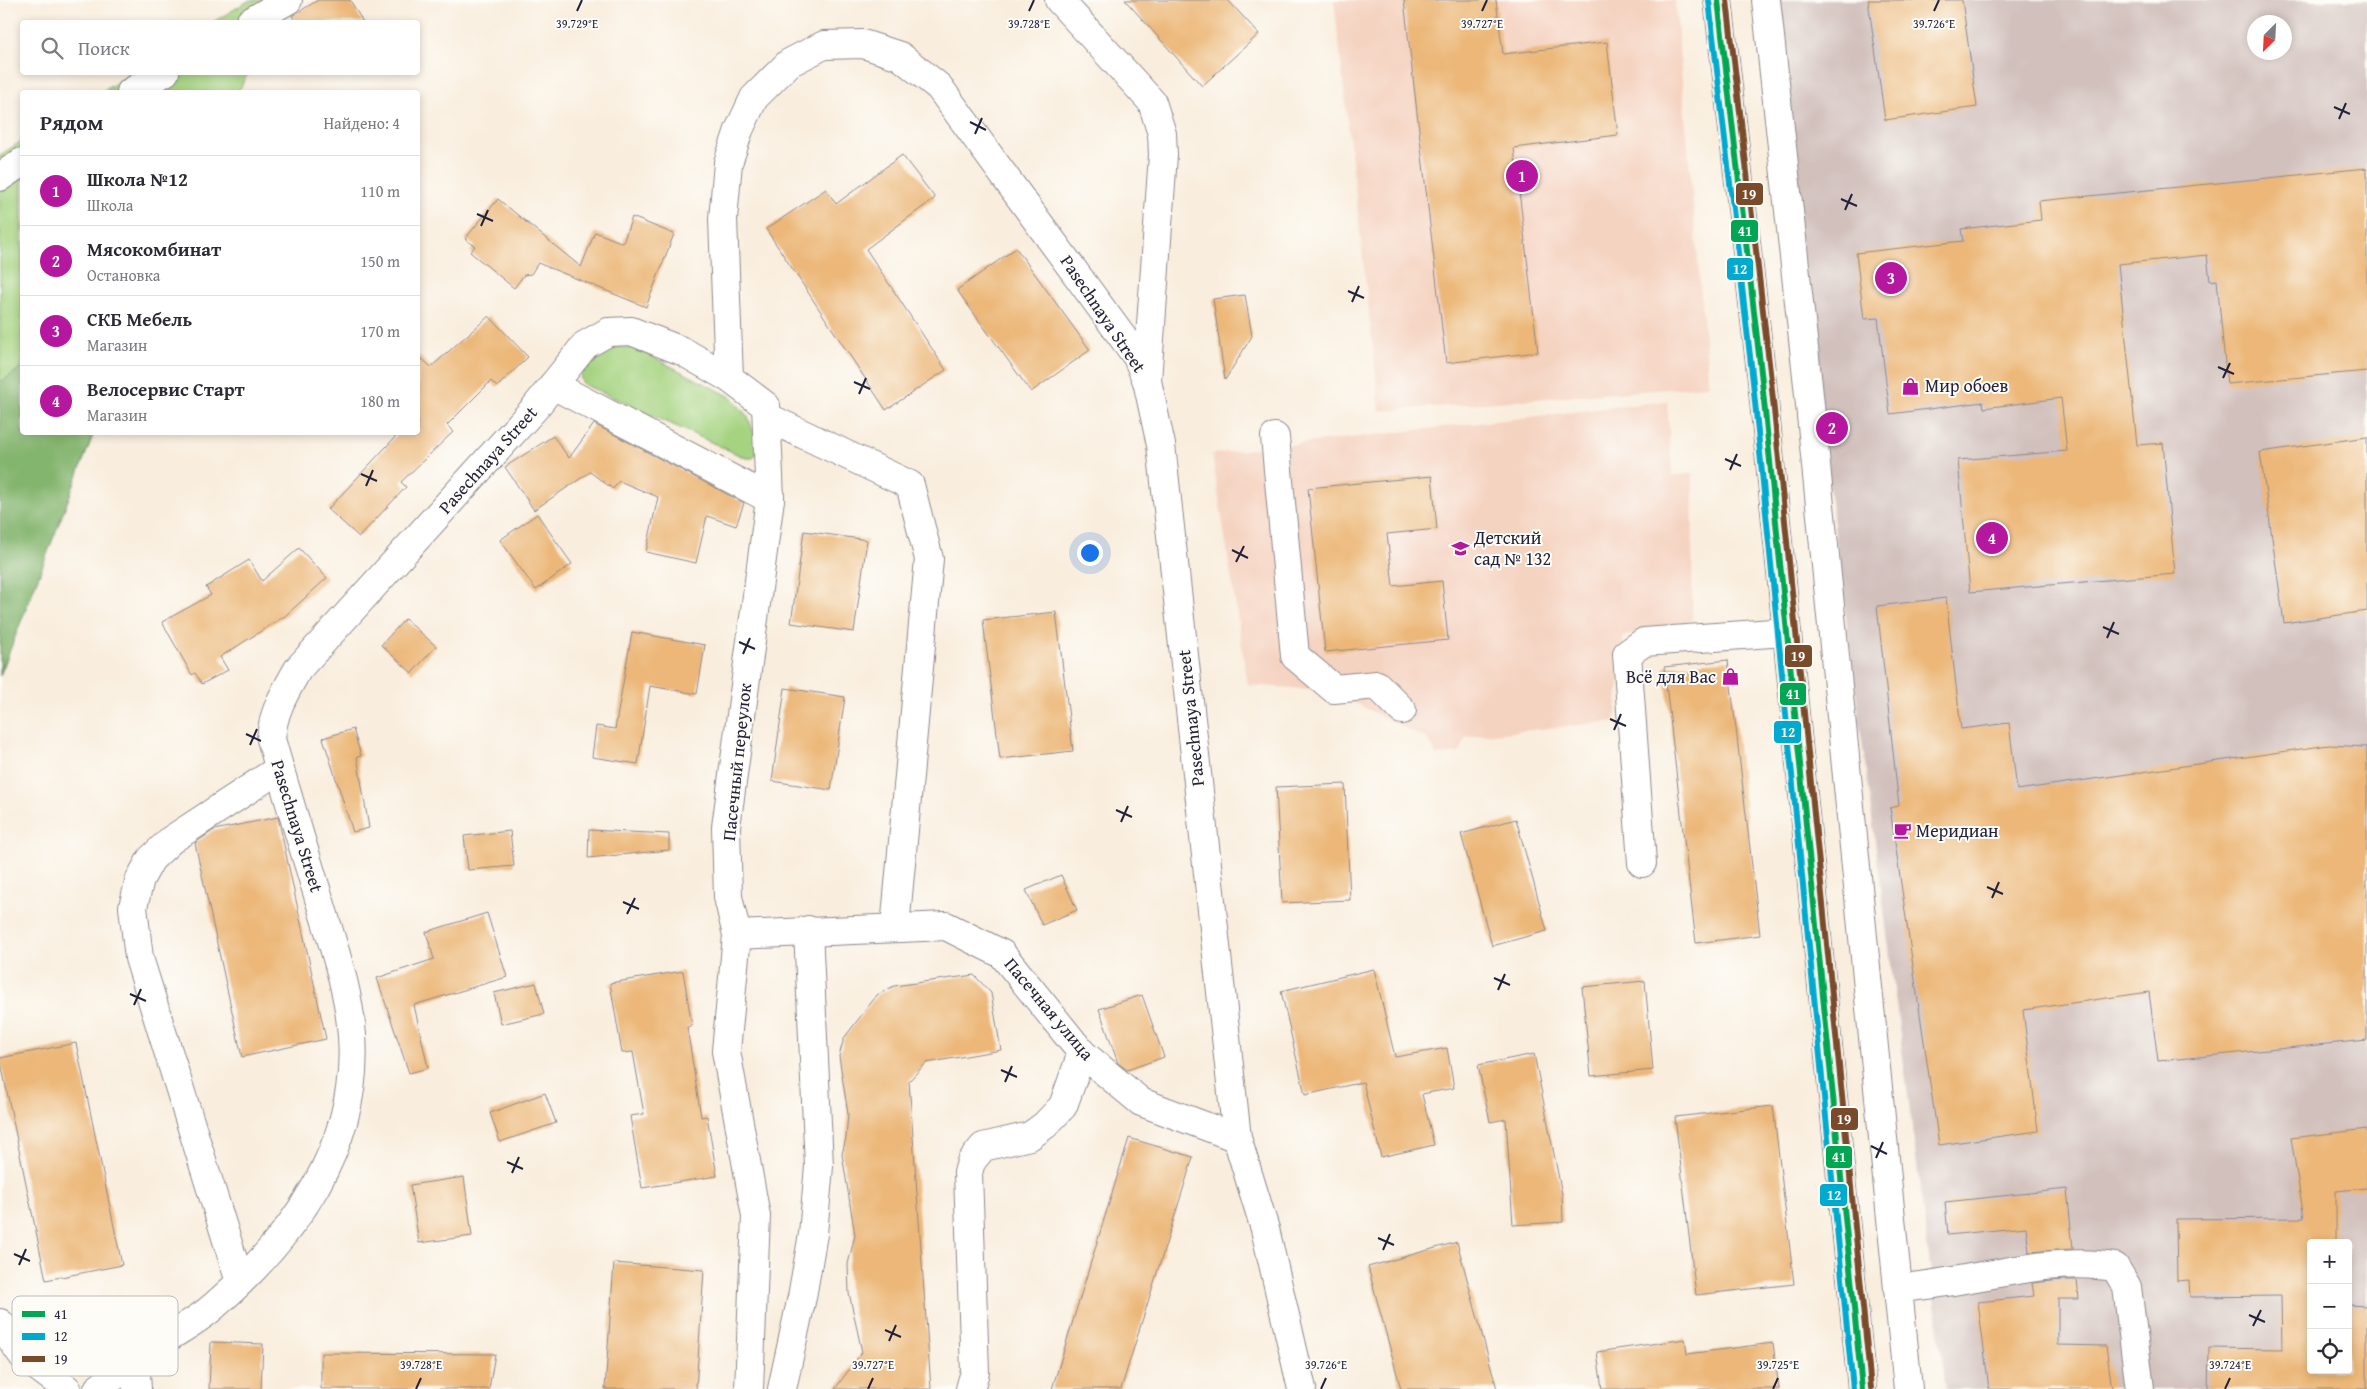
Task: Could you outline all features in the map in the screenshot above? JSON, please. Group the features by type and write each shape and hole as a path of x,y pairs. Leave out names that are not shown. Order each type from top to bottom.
{"street":[{"path":"253,20 288,0"},
{"path":"1059,0 1152,102 1162,134 1163,156 1147,381"},
{"path":"1718,0 1762,381 1862,1389"},
{"path":"1766,0 1807,375 1908,1389"},
{"name":"Pasechnaya Street","path":"729,378 724,219 728,164 739,130 754,98 789,63 824,45 863,44 900,56 939,87 1137,357 1147,381 1161,445 1236,1138"},
{"path":"134,90 160,75"},
{"path":"0,177 20,163"},
{"name":"Pasechnaya Street","path":"178,1331 213,1308 240,1282 270,1252 301,1212 323,1176 340,1135 350,1090 352,1037 346,988 271,740 272,720 280,699 298,669 534,409 585,345 608,332 631,331 682,351 729,378 766,406 767,417"},
{"path":"552,385 770,499"},
{"path":"767,417 910,485 928,558 895,928"},
{"name":"Пасечный переулок","path":"749,1389 756,1216 726,1051 738,935 728,896 726,827 770,499 767,417"},
{"path":"1275,437 1296,656 1334,689 1376,685 1402,710"},
{"path":"1642,863 1627,654 1644,642 1787,632"},
{"path":"240,1282 139,958 133,907 140,879 151,858 171,840 279,769"},
{"name":"Пасечная улица","path":"738,935 946,926 1002,954 1082,1053 1140,1102 1236,1138"},
{"path":"782,1389 811,1243 819,1166 808,930"},
{"path":"970,1389 975,1372 968,1173 971,1162 983,1147 1030,1136 1045,1126 1063,1106 1082,1053"},
{"path":"1236,1138 1265,1229 1302,1389"},
{"path":"1898,1288 1924,1286 2046,1266 2092,1263 2114,1267 2127,1287 2140,1389"},
{"path":"0,1323 12,1340"},
{"path":"50,1376 67,1389"},
{"name":"Pasechnaya Street","path":"98,1389 115,1376"},
{"path":"116,1389 125,1376"},
{"path":"136,1376 137,1389"}],"shaded area":[{"path":"1334,0 1675,0 1709,386 1380,411"},
{"path":"1766,0 2367,0 2367,1389 1946,1389"},
{"name":"Детский сад № 132","path":"1667,401 1672,476 1693,473 1692,620 1624,636 1615,721 1466,737 1460,753 1436,755 1429,740 1331,691 1248,685 1212,454"}],"green space":[{"path":"250,0 281,0 272,20 216,20"},
{"path":"130,75 247,75 239,90 104,90"},
{"path":"20,142 20,368 0,383 0,155"},
{"path":"618,347 635,348 731,397 748,417 757,442 757,452 753,458 746,458 583,384 580,376 590,358"},
{"path":"20,368 20,435 93,435 0,676 0,383"}],"building":[{"path":"318,0 350,0 362,20 295,20 292,16"},
{"path":"1125,0 1228,0 1259,34 1202,86"},
{"path":"1404,0 1496,0 1503,54 1607,42 1618,135 1514,148 1538,352 1446,363"},
{"path":"1868,0 1962,0 1977,107 1885,120"},
{"path":"902,155 935,198 866,249 946,370 886,410 766,229 826,189 836,204"},
{"path":"2367,168 2367,371 2227,384 2217,280 2210,281 2207,255 2118,264 2137,445 2163,443 2175,574 1970,592 1958,460 2067,451 2061,398 1984,408 1983,402 1890,414 1878,318 1864,319 1856,253 1963,241 1961,229 2041,220 2039,201"},
{"path":"498,199 581,267 595,232 623,243 632,217 674,234 646,307 538,263 531,274 524,275 514,288 470,252 475,246 465,239"},
{"path":"1016,248 1090,350 1031,392 957,290"},
{"path":"1245,295 1252,336 1225,380 1213,299"},
{"path":"489,316 528,357 497,387 491,381 447,425 453,432 401,482 406,487 359,537 328,509 397,435 420,435 420,357 431,367"},
{"path":"594,424 744,503 736,526 707,516 696,563 646,552 658,497 619,481 613,489 590,472 534,510 505,467 553,436 569,458"},
{"path":"2367,437 2367,611 2284,623 2260,452"},
{"path":"1432,476 1437,529 1387,534 1393,586 1442,581 1448,640 1325,652 1308,488"},
{"path":"537,514 572,564 536,590 500,540"},
{"path":"804,531 867,540 854,632 791,623"},
{"path":"299,548 327,578 285,616 220,657 228,670 202,684 195,673 192,675 162,622 211,595 206,587 249,560 262,581"},
{"path":"1946,598 1961,729 2009,723 2017,790 2329,745 2367,747 2367,1040 2158,1061 2149,992 2023,1010 2038,1131 1939,1145 1890,808 1899,806 1877,606"},
{"path":"1056,612 1073,751 1000,759 983,620"},
{"path":"405,619 436,646 412,673 381,645"},
{"path":"632,632 705,645 697,694 650,686 638,764 592,757 596,726 615,729"},
{"path":"1728,660 1760,935 1696,943 1664,667"},
{"path":"785,688 845,697 831,790 772,781"},
{"path":"353,729 361,756 357,757 369,828 353,832 323,738"},
{"path":"1345,784 1350,900 1282,903 1276,787"},
{"path":"278,817 326,1039 242,1057 195,843 214,830"},
{"path":"1516,819 1547,931 1492,946 1461,834"},
{"path":"589,830 669,834 669,850 588,858"},
{"path":"510,831 514,866 468,870 464,836"},
{"path":"1061,875 1077,910 1042,925 1026,890"},
{"path":"487,913 507,977 414,1005 428,1068 409,1073 377,978 434,959 426,932"},
{"path":"1374,969 1395,1057 1447,1048 1454,1088 1422,1094 1434,1145 1381,1157 1363,1082 1305,1095 1281,991"},
{"path":"683,971 692,1026 687,1027 701,1117 707,1116 717,1176 642,1188 630,1116 644,1114 633,1052 622,1053 610,983"},
{"path":"974,975 991,993 1001,1050 926,1063 909,1081 931,1389 835,1389 862,1352 849,1293 848,1264 855,1235 842,1154 846,1138 848,1114 839,1056 844,1038 877,995 894,986"},
{"path":"1645,981 1653,1070 1591,1076 1582,987"},
{"path":"536,983 544,1014 501,1024 494,993"},
{"path":"1142,995 1164,1057 1127,1070 1118,1063 1099,1009"},
{"path":"76,1043 122,1265 46,1280 0,1058"},
{"path":"1534,1054 1562,1194 1563,1222 1513,1225 1506,1119 1490,1122 1478,1065"},
{"path":"545,1093 556,1123 500,1142 490,1113"},
{"path":"1773,1106 1794,1284 1696,1295 1675,1117"},
{"path":"2367,1129 2367,1188 2336,1191 2336,1239 2307,1239 2307,1374 2352,1374 2352,1305 2367,1306 2367,1389 2208,1389 2209,1348 2282,1349 2281,1296 2190,1297 2189,1280 2177,1281 2176,1219 2304,1218 2291,1138"},
{"path":"1129,1138 1193,1157 1121,1389 1052,1389"},
{"path":"464,1177 472,1236 419,1243 410,1185"},
{"path":"2067,1189 2073,1249 2029,1252 2026,1227 1948,1235 1945,1202"},
{"path":"1457,1242 1497,1389 1401,1389 1368,1267"},
{"path":"614,1263 704,1270 696,1389 605,1389"},
{"path":"2077,1280 2079,1299 2058,1299 2058,1345 2106,1346 2112,1389 1989,1389 1978,1302 2034,1296 2032,1283"},
{"path":"1685,1339 1687,1354 1773,1343 1779,1389 1602,1389 1597,1352"},
{"path":"211,1342 263,1344 261,1389 209,1389"},
{"path":"321,1353 495,1354 489,1389 321,1389"}],"transit line":[{"name":"41","path":"1718,0 1762,381 1862,1389"},
{"name":"19","path":"1727,0 1771,380 1871,1388"},
{"name":"12","path":"1709,1 1753,382 1853,1389"}],"place":[{"name":"Школа №12","path":"1522,176"},
{"name":"СКБ Мебель","path":"1891,278"},
{"name":"Мир обоев","path":"1911,386"},
{"name":"Мясокомбинат","path":"1832,428"},
{"name":"Велосервис Старт","path":"1992,538"},
{"name":"Детский сад № 132","path":"1460,548"},
{"name":"Всё для Вас","path":"1730,677"},
{"name":"Меридиан","path":"1902,831"}]}
